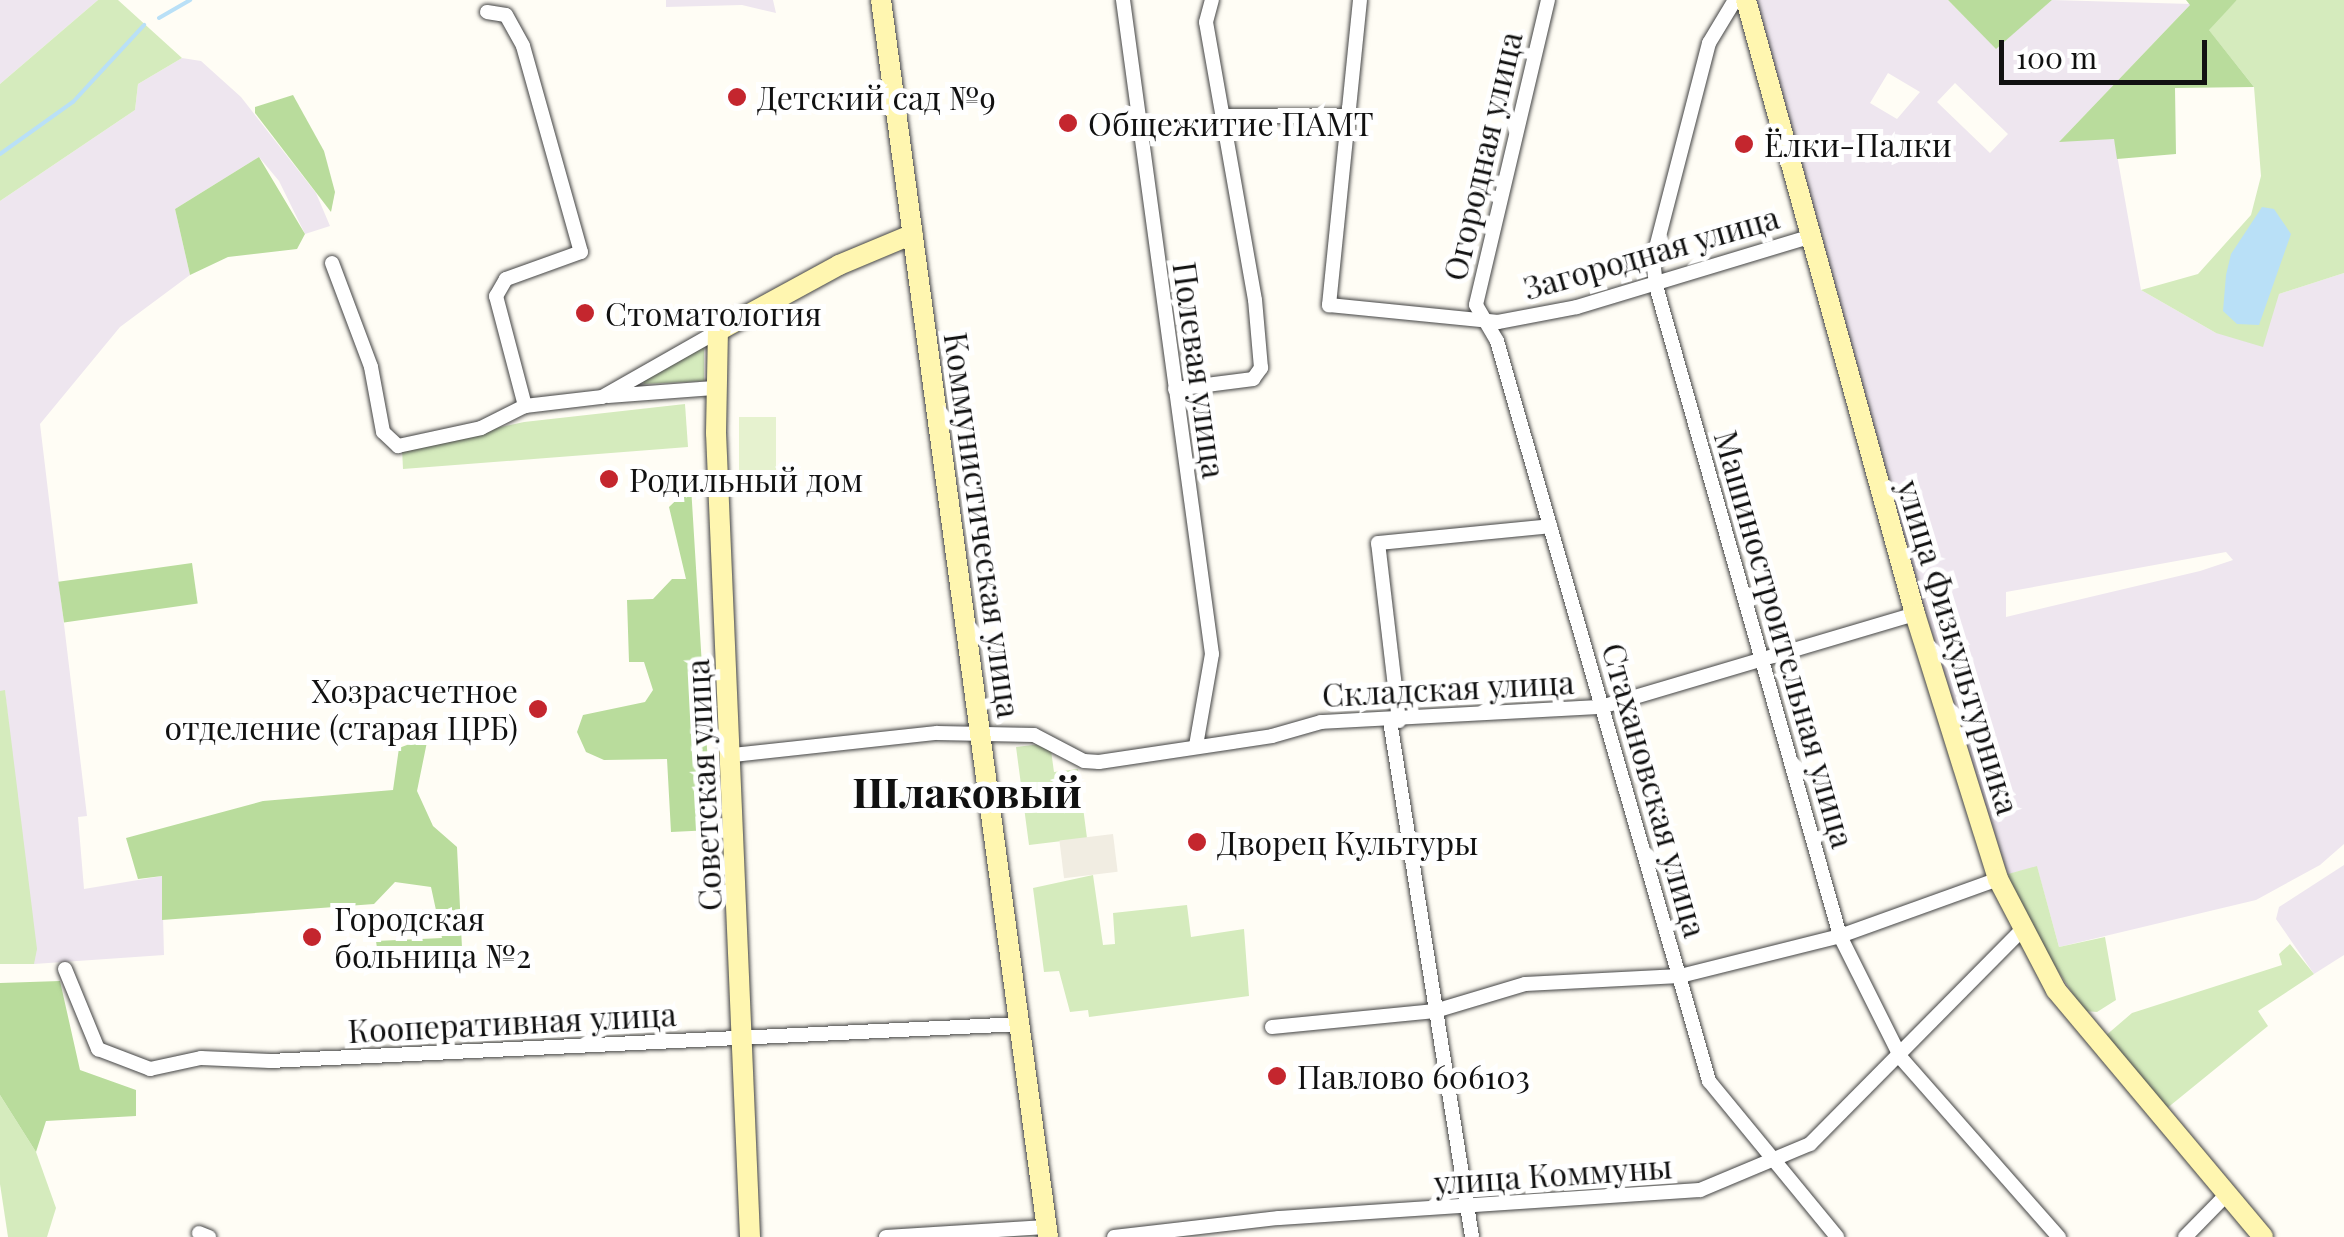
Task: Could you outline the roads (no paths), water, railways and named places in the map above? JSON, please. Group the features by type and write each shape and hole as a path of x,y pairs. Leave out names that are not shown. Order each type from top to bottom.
{"street":[{"name":"Коммунистическая улица","path":"881,0 1047,1232"},
{"name":"Полевая улица","path":"1123,0 1212,654 1196,746"},
{"path":"1176,389 1253,379 1261,368 1255,300 1206,22 1212,0"},
{"path":"1225,116 1349,116 1360,0"},
{"name":"Огородная улица","path":"1487,322 1476,306 1476,287 1548,0"},
{"name":"Машиностроительная улица","path":"1735,0 1709,42 1654,260 1656,286 1840,936 1901,1058 2059,1237"},
{"name":"улица Физкультурника","path":"1746,0 1916,614 1998,880 2020,932 2090,1036 2264,1237"},
{"path":"487,12 506,15 523,46 582,252 506,279 496,296 525,406"},
{"name":"Загородная улица","path":"1349,116 1329,305 1487,322 1656,286 1809,237"},
{"path":"602,396 839,264 913,234"},
{"path":"332,263 389,440 398,446 432,441 525,406 714,388"},
{"name":"Стахановская улица","path":"1487,322 1710,1081 1837,1237"},
{"name":"Советская улица","path":"718,331 714,388 733,755 750,1237"},
{"path":"1472,1237 1434,1010 1394,721 1378,542 1550,526"},
{"name":"Складская улица","path":"733,755 936,733 982,738 1034,735 1084,761 1099,762 1272,736 1290,726 1602,707 1916,614"},
{"path":"1272,1027 1434,1010 1525,984 1680,976 1840,936 1998,880"},
{"name":"улица Коммуны","path":"1114,1237 1298,1217 1467,1209 1700,1190 1810,1144 1901,1058 2020,932"},
{"name":"Кооперативная улица","path":"65,970 98,1049 150,1068 201,1058 743,1041 1020,1024"},
{"path":"2185,1237 2226,1195"},
{"path":"886,1237 1047,1232"}],"water":[{"path":"2262,207 2274,209 2291,234 2259,325 2237,324 2223,311 2226,275 2231,254"}],"waterway":[{"path":"159,18 190,0"},
{"path":"0,154 73,102 144,25"}],"place":[{"name":"Детский сад №9","path":"737,97"},
{"name":"Общежитие ПАМТ","path":"1068,123"},
{"name":"Ёлки-Палки","path":"1744,144"},
{"name":"Cтоматология","path":"585,313"},
{"name":"Родильный дом","path":"609,479"},
{"name":"Хозрасчетное отделение (старая ЦРБ)","path":"538,709"},
{"name":"Дворец Культуры","path":"1197,842"},
{"name":"Городская больница №2","path":"312,937"},
{"name":"Павлово 606103","path":"1277,1076"}],"district":[{"name":"Шлаковый","path":"967,791"}]}
